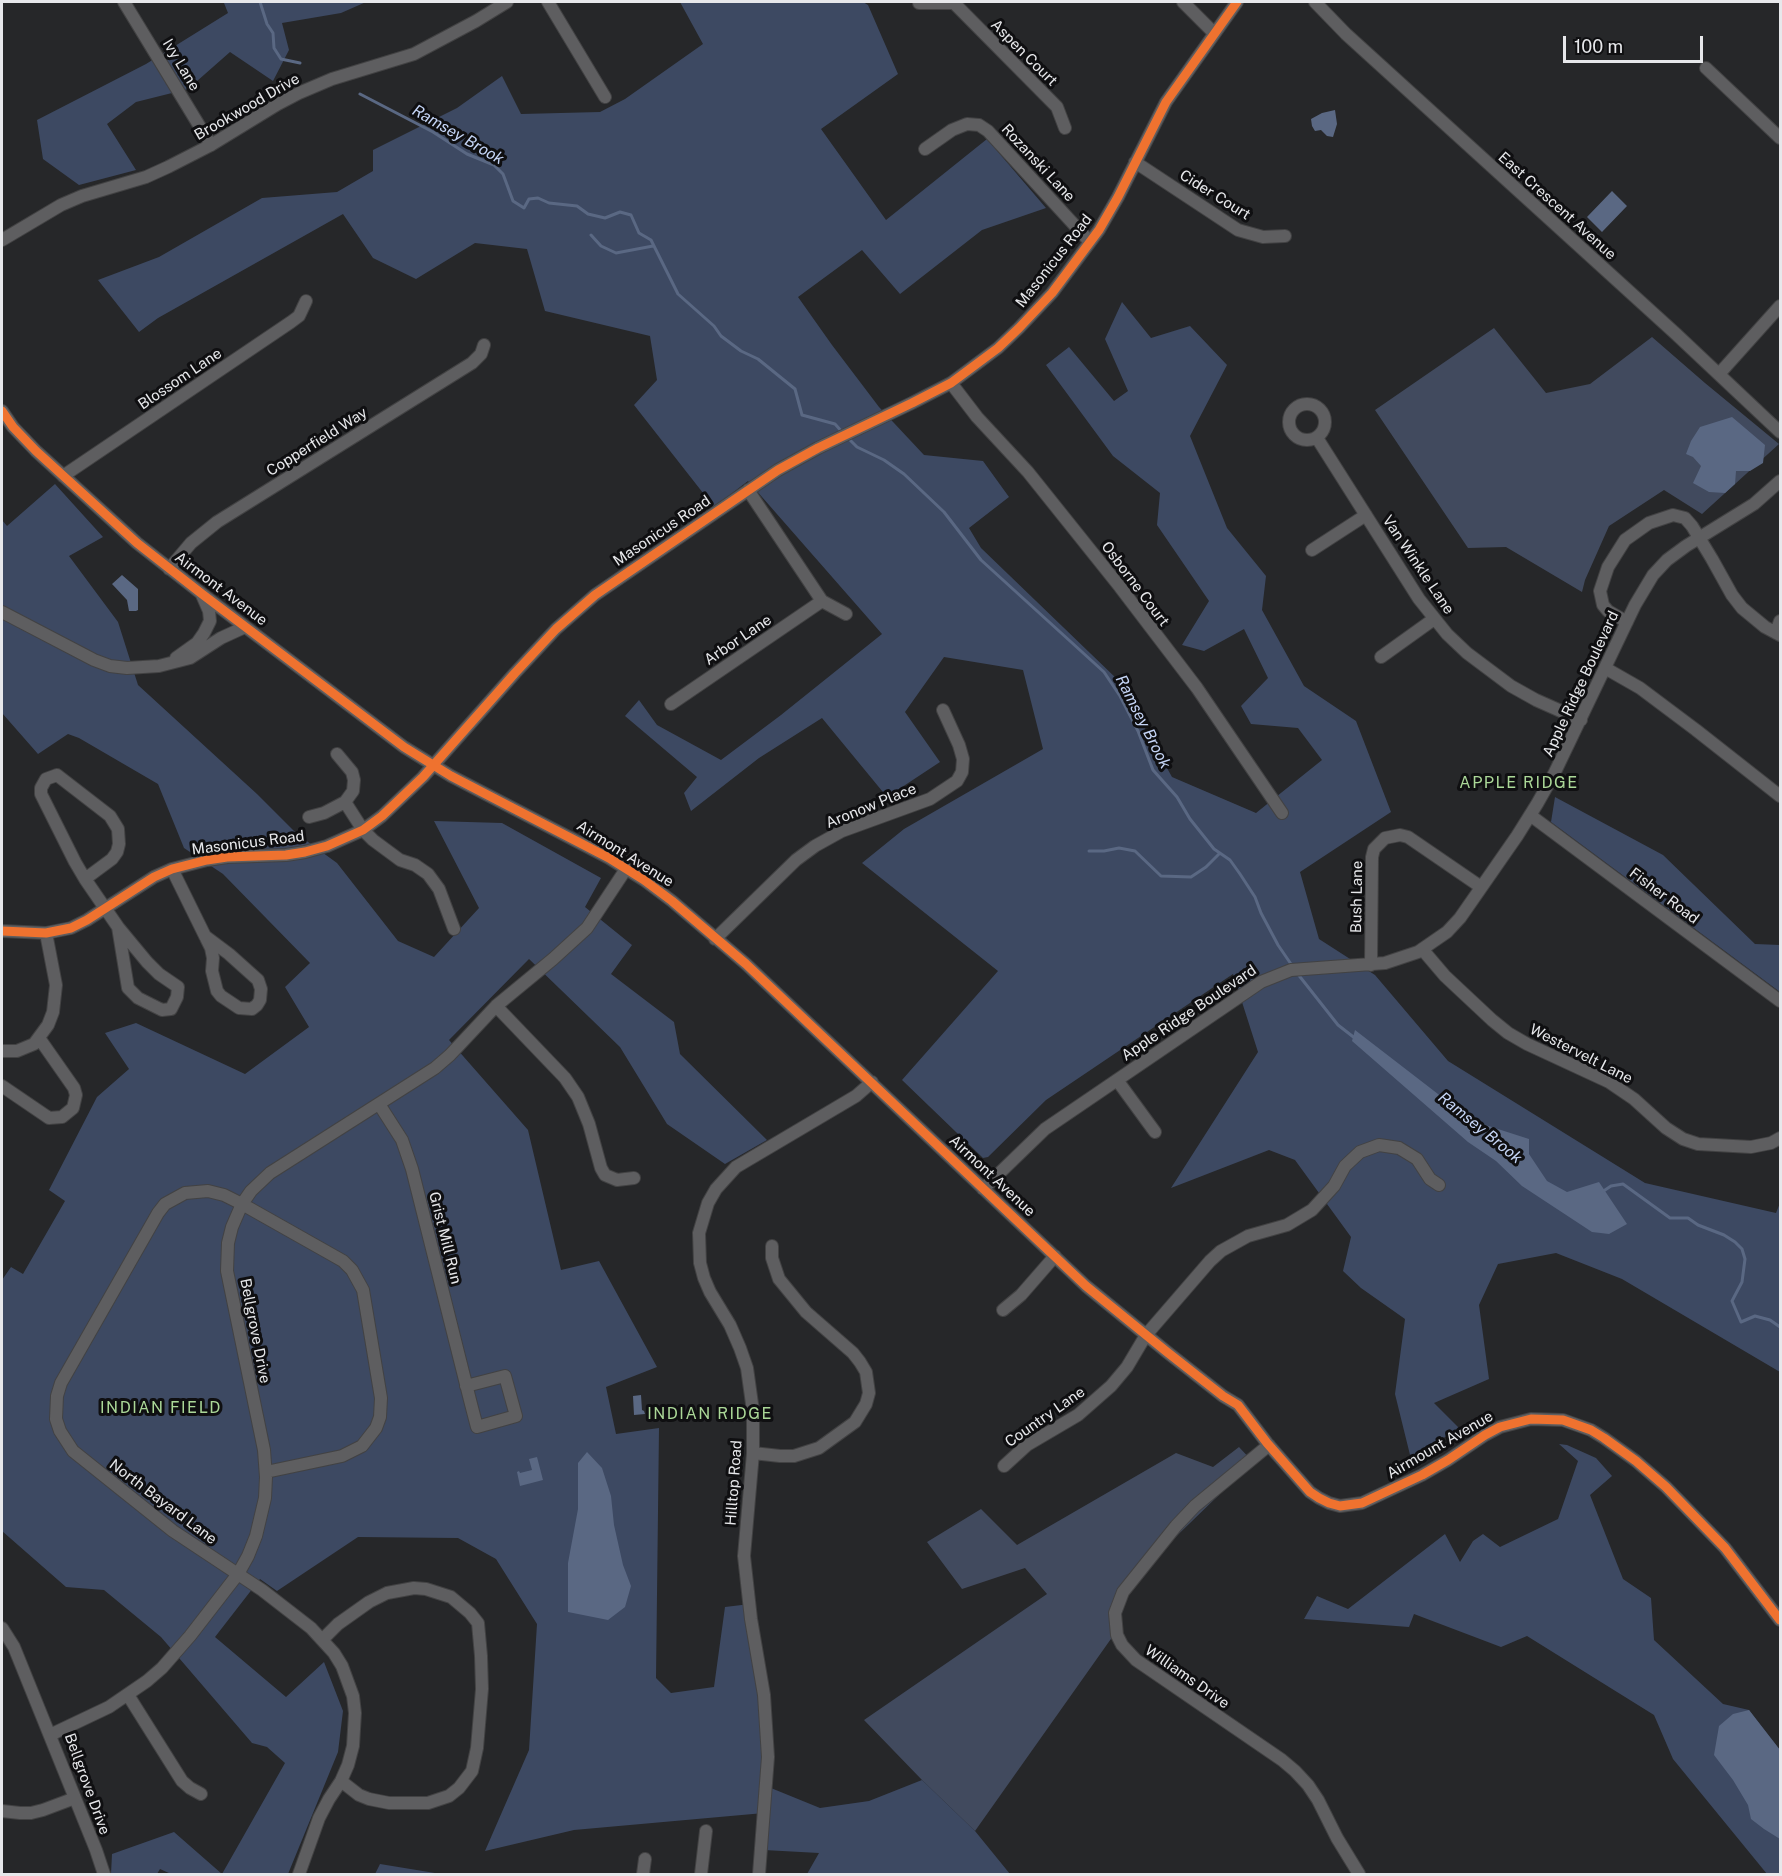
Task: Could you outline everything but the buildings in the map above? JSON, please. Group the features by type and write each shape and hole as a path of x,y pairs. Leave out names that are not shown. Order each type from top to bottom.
{"street":[{"name":"Ivy Lane","path":"124,2 211,145"},
{"name":"Brookwood Drive","path":"2,240 61,205 82,196 146,177 176,164 299,93 332,79 414,54 507,2"},
{"path":"548,2 605,98"},
{"name":"Aspen Court","path":"919,3 955,2 1057,107 1065,128"},
{"path":"1183,2 1214,33"},
{"name":"Masonicus Road","path":"2,931 46,933 71,927 87,920 137,887 172,869 227,857 305,852 327,846 363,830 397,802 432,766 535,651 581,607 609,585 797,459 951,382 998,348 1052,292 1090,242 1109,214 1166,102 1237,2"},
{"name":"East Crescent Avenue","path":"1315,2 1346,34 1780,432"},
{"path":"1706,68 1780,138"},
{"name":"Rozanski Lane","path":"925,148 952,130 967,124 979,125 988,131 1090,242"},
{"name":"Cider Court","path":"1136,162 1238,230 1263,237 1285,236"},
{"name":"Blossom Lane","path":"63,476 291,322 299,316 306,301"},
{"path":"1719,374 1780,306"},
{"name":"Copperfield Way","path":"169,569 191,543 217,522 472,363 481,354 484,345"},
{"name":"Osborne Court","path":"951,382 977,417 1028,472 1120,587 1197,688 1282,813"},
{"name":"Airmont Avenue","path":"2,411 13,428 137,543 404,747 432,766 566,834 626,868 672,901 746,963 1086,1286 1223,1396"},
{"name":"Van Winkle Lane","path":"1317,438 1434,619 1467,653 1492,673 1536,700 1581,720"},
{"name":"Apple Ridge Boulevard","path":"983,1189 1046,1129 1261,982 1275,975 1307,968 1371,965 1402,959 1447,932 1460,918 1530,815 1554,774 1626,622 1653,575 1667,560 1754,504 1780,482"},
{"path":"748,490 822,601 846,614"},
{"path":"1312,550 1366,515"},
{"path":"1626,622 1608,611 1603,605 1600,591 1608,567 1625,540 1649,523 1673,515 1685,518 1742,608 1753,619 1779,630"},
{"path":"170,663 196,643 210,621 209,611 202,594"},
{"name":"Arbor Lane","path":"671,704 822,601"},
{"path":"2,612 110,666 143,668 190,658 221,638 245,627"},
{"path":"1381,657 1434,619"},
{"path":"1605,668 1640,688 1780,796"},
{"name":"Aronow Place","path":"715,939 796,860 815,846 842,831 930,799 957,781 962,772 963,759 943,710"},
{"path":"309,818 345,802 353,791 354,780 351,772 337,754"},
{"path":"85,879 112,859 117,852 118,828 110,816 59,776 51,776 42,783 41,794 85,879 117,927 147,962 159,974 178,987 177,997 168,1011 132,994 127,982 117,927"},
{"path":"345,802 363,830 385,850 428,874 439,889 454,929"},
{"name":"Fisher Road","path":"1530,815 1780,1001"},
{"name":"Bush Lane","path":"1371,965 1372,856 1374,849 1385,838 1400,835 1408,837 1481,887"},
{"name":"Bellgrove Drive","path":"104,1875 50,1735 109,1707 162,1668 238,1574 248,1556 261,1519 265,1498 264,1450 227,1271 228,1244 232,1227 242,1204 251,1191 270,1173 435,1068 450,1055 496,1006 553,959 586,928 626,868"},
{"path":"172,869 205,936 211,948 212,971 217,991 239,1008 252,1009 260,1000 261,989 258,980 205,936"},
{"path":"2,1051 26,1049 39,1038 50,1018 56,999 55,978 46,933"},
{"name":"Westervelt Lane","path":"1422,949 1445,976 1508,1033 1609,1082 1683,1139 1698,1144 1750,1147 1772,1143 1780,1138"},
{"path":"496,1006 565,1078 578,1097 605,1174 610,1179 617,1180 634,1178"},
{"path":"2,1086 49,1118 62,1117 73,1108 76,1095 74,1088 39,1038"},
{"path":"1117,1080 1155,1132"},
{"name":"Hilltop Road","path":"759,1875 768,1757 764,1695 744,1556 753,1453 753,1411 747,1368 740,1348 730,1325 710,1292 700,1263 699,1247 703,1218 716,1189 736,1167 856,1096 872,1082"},
{"name":"Grist Mill Run","path":"379,1104 402,1140 412,1169 466,1386 477,1427 516,1416 505,1376 466,1386"},
{"name":"Country Lane","path":"1004,1466 1027,1445 1094,1403 1127,1367 1146,1335 1221,1251 1248,1236 1287,1225 1312,1210 1334,1186 1346,1166 1360,1152 1379,1145 1399,1148 1417,1159 1431,1179 1439,1185"},
{"name":"North Bayard Lane","path":"266,1472 353,1452 370,1437 376,1428 380,1417 381,1398 363,1290 352,1270 333,1255 224,1195 197,1191 175,1197 158,1213 61,1383 56,1407 60,1431 73,1451 155,1517 262,1590 311,1628 323,1639 338,1659 348,1679 355,1713 353,1746 341,1781 319,1818 299,1875"},
{"path":"753,1453 794,1456 819,1448 855,1422 866,1404 868,1393 866,1372 861,1362 806,1312 779,1279 773,1264 772,1246"},
{"path":"1003,1310 1021,1295 1055,1257"},
{"name":"Airmount Avenue","path":"1223,1396 1238,1405 1310,1492 1329,1503 1351,1505 1373,1498 1422,1475 1500,1427 1531,1419 1556,1419 1578,1424 1604,1438 1666,1486 1725,1548 1780,1620"},
{"name":"Williams Drive","path":"1269,1445 1208,1494 1176,1526 1123,1592 1117,1603 1115,1624 1122,1645 1136,1660 1295,1771 1318,1800 1359,1875"},
{"path":"323,1639 338,1624 369,1602 387,1593 414,1588 433,1590 451,1597 470,1612 478,1623 482,1689 477,1748 472,1771 459,1788 449,1796 428,1803 389,1803 369,1800 341,1781"},
{"path":"2,1628 14,1647 50,1735"},
{"path":"128,1695 182,1781 201,1794"},
{"path":"2,1811 31,1813 75,1798"},
{"path":"701,1875 706,1831"},
{"path":"643,1875 645,1859"}],"shaded area":[{"path":"220,2 366,2 341,13 282,23 289,50 273,81 230,52 188,89 136,102 107,124 136,170 79,185 43,159 37,120 146,64 228,13 224,3"},
{"path":"680,2 863,2 868,5 898,74 821,129 886,220 987,139 1046,208 982,230 900,294 862,250 798,297 879,407 924,455 983,461 1009,497 969,528 981,548 1118,680 1172,777 1256,813 1322,760 1298,728 1251,724 1241,706 1268,678 1244,629 1204,651 1182,645 1209,601 1157,525 1160,493 1113,456 1046,365 1069,347 1114,401 1128,391 1105,339 1122,302 1151,338 1190,326 1227,365 1190,436 1227,528 1266,576 1262,610 1304,686 1356,721 1391,812 1300,872 1319,939 1375,975 1448,1061 1645,1183 1776,1213 1780,1203 1780,1372 1622,1279 1556,1253 1498,1264 1479,1305 1489,1379 1434,1403 1459,1428 1411,1459 1395,1394 1405,1319 1361,1288 1343,1271 1351,1237 1295,1160 1269,1150 1171,1188 1258,1052 1233,974 1046,1100 988,1157 983,1158 902,1080 998,971 862,863 904,829 1043,749 1023,670 944,657 905,712 940,762 887,797 822,718 759,758 691,811 684,793 697,777 625,716 639,700 657,725 721,760 882,634 748,481 714,507 634,405 657,380 650,336 545,311 527,249 475,243 416,279 373,258 343,214 158,318 139,332 98,280 159,257 262,198 337,192 373,171 373,150 457,108 502,76 521,114 600,112 625,99 703,44"},
{"path":"1494,328 1546,393 1590,384 1652,337 1779,444 1702,514 1664,490 1609,526 1582,592 1506,547 1468,548 1375,410"},
{"path":"55,484 103,537 69,556 118,622 138,685 257,794 297,834 337,863 398,941 434,957 479,908 434,821 502,823 601,878 585,907 632,945 611,974 674,1022 680,1054 767,1140 725,1164 667,1124 620,1047 529,959 449,1040 528,1130 561,1270 599,1261 657,1367 606,1387 616,1434 659,1428 656,1678 671,1693 714,1687 725,1607 750,1604 766,1786 820,1808 869,1801 922,1780 975,1831 1010,1874 807,1874 819,1853 764,1850 764,1813 574,1830 485,1851 529,1750 537,1624 496,1559 458,1538 358,1537 277,1591 260,1579 215,1637 286,1697 324,1662 343,1711 338,1752 288,1874 222,1874 285,1763 267,1747 252,1743 161,1637 104,1590 66,1587 2,1531 2,1280 11,1267 23,1274 65,1201 49,1190 97,1097 129,1069 105,1033 136,1023 245,1074 309,1027 285,987 310,963 223,874 184,848 158,784 79,738 68,734 38,754 2,713 2,520 7,526"},
{"path":"1555,797 1663,855 1755,944 1780,945 1780,992 1551,822"},
{"path":"1559,1444 1567,1445 1596,1458 1612,1476 1590,1495 1623,1579 1651,1598 1654,1640 1723,1704 1749,1710 1780,1750 1780,1874 1767,1874 1673,1759 1654,1715 1527,1636 1501,1647 1414,1614 1409,1627 1304,1619 1317,1596 1348,1609 1445,1534 1460,1562 1473,1541 1483,1534 1500,1547 1558,1519 1578,1461"},
{"path":"1239,1447 1253,1462 1126,1585 1113,1636 975,1831 864,1720 1047,1594 1025,1568 962,1589 927,1542 981,1509 1017,1545 1176,1453 1213,1467"},
{"path":"174,1832 222,1874 171,1874 160,1869 157,1874 111,1874 112,1854"},
{"path":"380,1864 441,1874 375,1874"}],"water":[{"path":"1335,110 1337,124 1333,137 1327,136 1321,130 1315,131 1311,119"},
{"path":"1612,191 1627,206 1602,232 1587,217"},
{"path":"1732,417 1765,445 1763,463 1750,471 1736,471 1735,484 1725,493 1709,492 1693,483 1701,466 1693,457 1686,454 1700,427"},
{"path":"122,575 138,589 138,610 136,611 129,611 127,600 112,584"},
{"path":"1355,1030 1473,1121 1529,1139 1529,1154 1547,1181 1567,1192 1599,1182 1627,1224 1609,1234 1592,1232 1522,1186 1496,1161 1468,1142 1352,1041"},
{"path":"641,1395 642,1410 645,1414 634,1415 633,1396"},
{"path":"587,1452 602,1468 611,1496 614,1525 623,1565 631,1586 625,1607 608,1620 568,1612 568,1563 578,1509 578,1463"},
{"path":"537,1457 543,1480 520,1486 517,1472 532,1470 529,1459"},
{"path":"1749,1710 1780,1750 1780,1839 1751,1819 1748,1805 1714,1755 1719,1726 1733,1714"}],"waterway":[{"name":"Ramsey Brook","path":"260,2 267,24 273,33 274,48 281,59 300,63"},
{"name":"Ramsey Brook","path":"360,94 433,132 467,154 494,165 503,174 513,201 524,208 529,199 538,198 549,203 577,206 588,214 605,218 620,212 631,215 639,233 651,240 678,294 714,326 721,336 741,351 758,359 795,389 802,415 835,424 843,433"},
{"path":"591,235 601,246 616,253 653,246"},
{"name":"Ramsey Brook","path":"848,438 857,447 884,460 904,474 944,512 981,560 1104,672 1120,696 1138,731 1153,770 1177,797 1190,819 1214,849 1230,860 1240,874 1255,897 1278,945 1293,967"},
{"path":"1089,851 1119,848 1135,851 1161,876 1191,877 1206,867 1220,853"},
{"name":"Ramsey Brook","path":"1297,973 1338,1025 1356,1039"},
{"name":"Ramsey Brook","path":"1602,1192 1611,1186 1623,1184 1670,1218 1688,1218 1735,1242 1742,1249 1745,1259 1742,1282 1732,1301 1741,1322 1755,1316 1770,1320 1780,1327"}],"cycle path":[{"path":"2,931 46,933 71,928 154,877 172,869 227,857 305,852 327,846 363,830 382,816 423,777 556,629 595,595 778,470 951,383 998,348 1052,293 1099,230 1166,102 1237,2"},
{"path":"2,411 13,427 36,451 137,543 404,747 451,776 609,858 672,901 746,964 1086,1286 1223,1396 1238,1405 1267,1443 1310,1492 1329,1503 1340,1506 1362,1503 1422,1475 1500,1427 1531,1419 1563,1420 1591,1430 1604,1438 1666,1487 1725,1548 1780,1620"}],"district":[{"name":"APPLE RIDGE","path":"1519,783"},
{"name":"INDIAN FIELD","path":"161,1408"},
{"name":"INDIAN RIDGE","path":"710,1414"}]}
